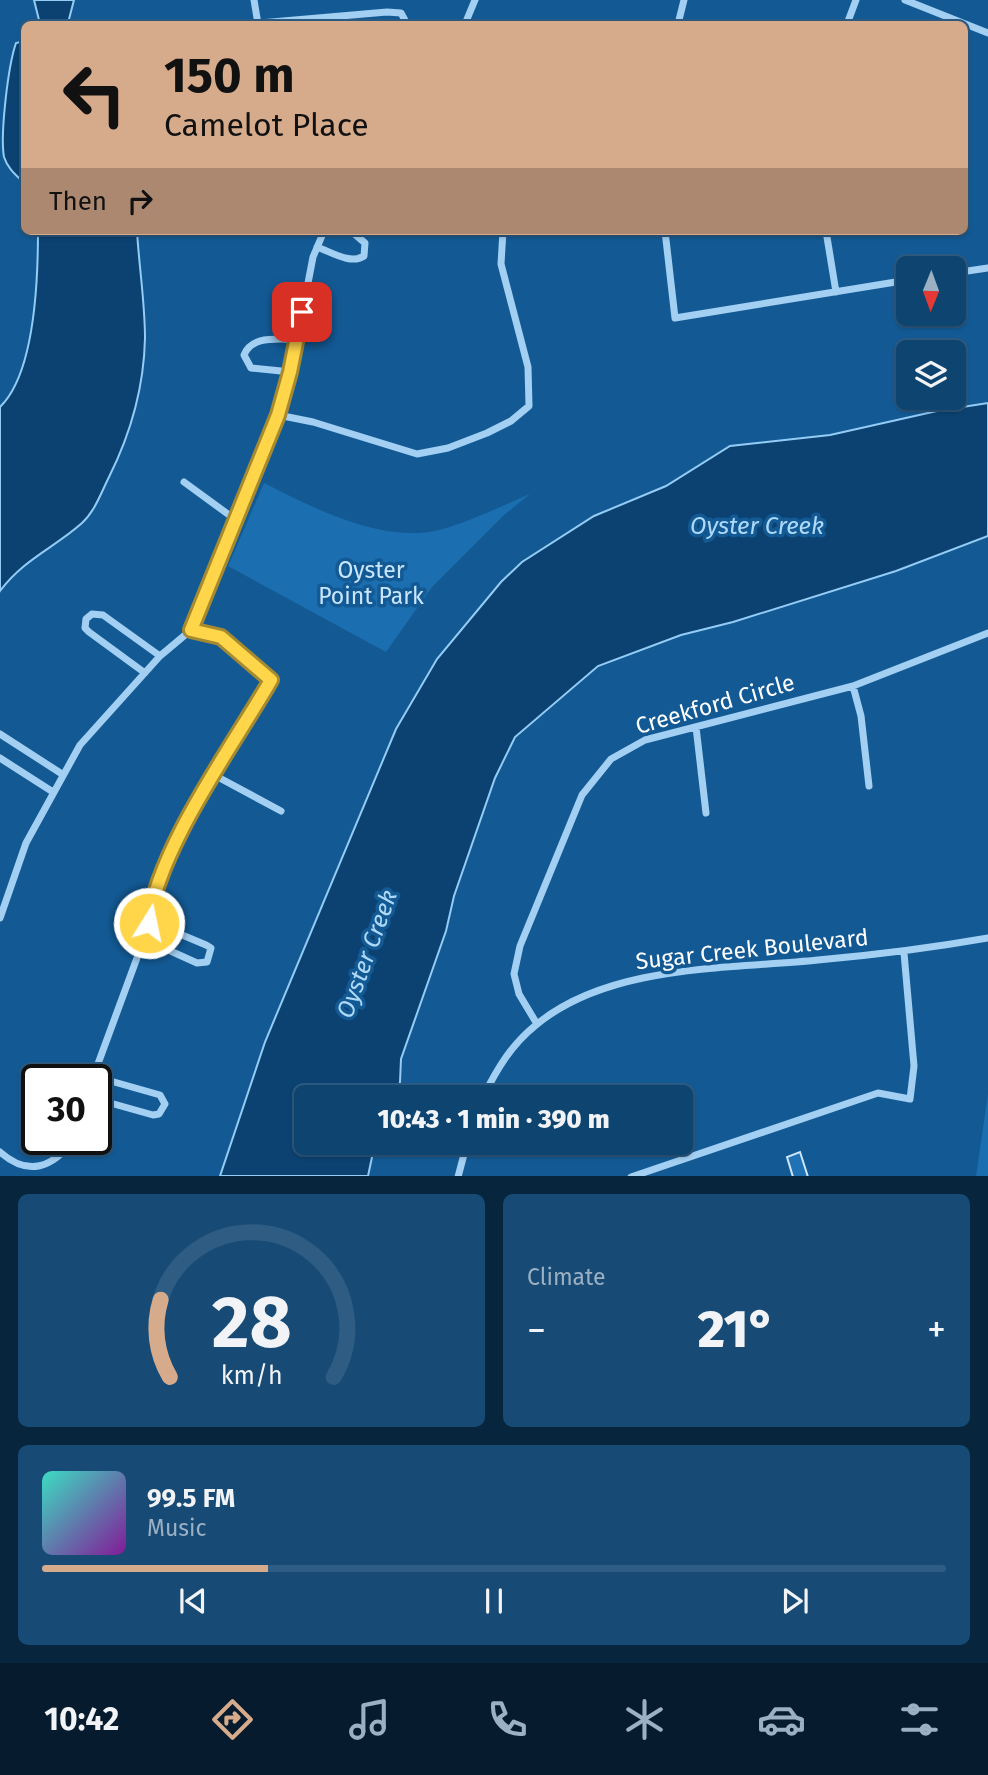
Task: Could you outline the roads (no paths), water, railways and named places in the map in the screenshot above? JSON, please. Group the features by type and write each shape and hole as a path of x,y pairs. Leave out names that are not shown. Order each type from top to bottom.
{"street":[{"path":"254,0 258,21"},
{"path":"466,21 475,0"},
{"path":"679,21 684,0"},
{"path":"848,21 856,0"},
{"path":"905,0 958,21"},
{"path":"288,21 401,13 405,21"},
{"path":"348,15 349,21"},
{"path":"968,25 988,33"},
{"path":"1,912 26,843 80,745 160,656 191,630 278,415 317,247 322,235"},
{"path":"317,247 349,260 359,260 364,256 365,243 356,235"},
{"path":"278,415 313,422 417,454 448,448 512,421 529,405 528,367 501,264 503,235"},
{"path":"665,235 675,318 896,282"},
{"path":"827,235 836,292"},
{"path":"966,271 988,268"},
{"path":"290,372 251,368 244,355 249,345 257,341 296,339"},
{"path":"184,482 236,520"},
{"path":"145,673 89,632 86,619 92,614 103,615 160,656"},
{"path":"98,1064 144,939 159,877 271,680 221,637 191,630"},
{"name":"Creekford Circle","path":"537,1024 519,994 514,974 520,946 582,795 611,759 645,740 853,686 988,633"},
{"path":"853,686 861,716 869,786"},
{"path":"696,727 706,813"},
{"path":"0,734 62,774"},
{"path":"0,758 53,792"},
{"path":"215,775 281,811"},
{"path":"144,939 197,962 207,962 212,953 206,945 149,921"},
{"name":"Sugar Creek Boulevard","path":"489,1085 503,1058 537,1024 581,999 618,984 659,975 904,953 988,939"},
{"path":"634,1176 878,1093 910,1100 914,1066 904,953"},
{"path":"112,1083 160,1095 165,1104 159,1114 153,1115 112,1103"},
{"path":"0,1152 9,1163 27,1170 42,1169 63,1155"},
{"path":"458,1176 464,1155"}],"water":[{"path":"34,0 74,0 69,21 39,21"},
{"path":"21,42 21,180 8,165 3,147 10,67 16,43"},
{"path":"38,235 137,235 145,338 142,374 129,427 117,461 87,518 19,570 0,591 0,407 12,392 21,372 32,324"},
{"name":"Oyster Creek","path":"988,403 988,536 896,571 733,622 681,635 598,666 515,737 495,778 454,896 446,931 401,1059 399,1085 294,1085 294,1155 372,1155 368,1176 220,1176 265,1042 396,729 437,659 501,582 522,562 594,516 666,486 730,446 830,435 937,411 966,410 966,406"}],"park label":[{"name":"Oyster Point Park","path":"371,583"}]}
